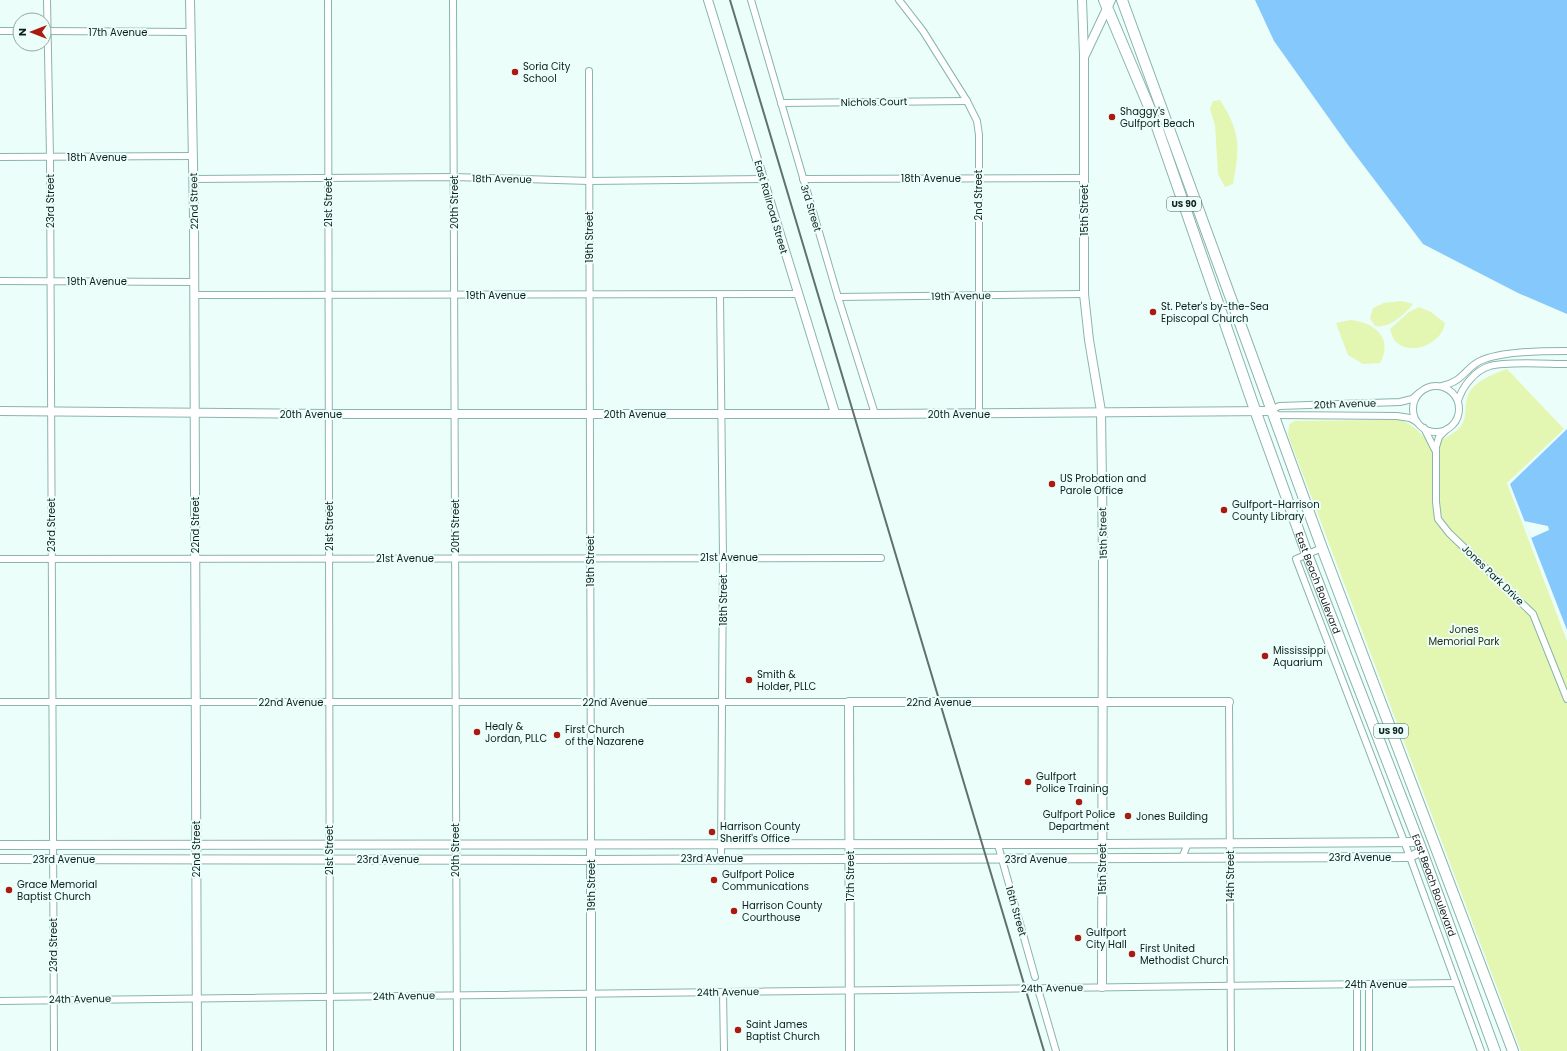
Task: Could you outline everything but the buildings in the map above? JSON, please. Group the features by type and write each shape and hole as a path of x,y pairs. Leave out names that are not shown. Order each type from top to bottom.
{"main road":[{"name":"East Beach Boulevard","path":"1122,0 1270,411 1513,1051"},
{"name":"East Beach Boulevard","path":"1108,3 1155,121 1255,410 1307,554 1421,846 1495,1051"},
{"path":"1448,922 1450,941 1488,1051"}],"street":[{"name":"23rd Street","path":"47,0 47,12"},
{"name":"22nd Street","path":"190,0 192,32 194,179 197,1051"},
{"name":"21st Street","path":"328,0 328,702 330,1051"},
{"name":"20th Street","path":"453,0 455,859 457,1051"},
{"name":"East Railroad Street","path":"708,0 797,294 835,413"},
{"name":"3rd Street","path":"751,0 838,297 875,414"},
{"name":"2nd Street","path":"899,0 923,31 967,101 977,121 979,414"},
{"name":"15th Street","path":"1082,0 1084,55 1084,294 1089,340 1101,411 1102,987"},
{"name":"15th Street","path":"1084,55 1108,3"},
{"path":"0,31 12,31"},
{"name":"17th Avenue","path":"52,31 192,32"},
{"name":"23rd Street","path":"47,52 50,157 49,280 54,1051"},
{"name":"19th Street","path":"589,71 591,1051"},
{"name":"Nichols Court","path":"781,103 967,101"},
{"name":"18th Avenue","path":"0,157 193,156"},
{"name":"18th Avenue","path":"803,179 1083,178"},
{"name":"18th Avenue","path":"194,179 763,179"},
{"name":"19th Avenue","path":"0,281 49,280 194,282"},
{"name":"19th Avenue","path":"194,295 797,294"},
{"name":"19th Avenue","path":"838,297 1084,294"},
{"name":"18th Street","path":"720,295 723,557 721,858"},
{"path":"1436,451 1424,428 1417,422 1413,408 1419,393 1429,387 1441,386 1459,380 1475,364 1489,358 1538,352 1567,351"},
{"path":"1458,401 1463,389 1472,378 1490,366 1507,364 1567,364"},
{"path":"1436,451 1439,437 1458,417 1459,409 1458,401 1452,391 1441,386"},
{"name":"20th Avenue","path":"1270,411 1279,406 1400,402 1412,399 1419,393"},
{"name":"20th Avenue","path":"0,411 329,414 979,414 1101,411 1255,410 1270,411 1278,415 1397,416 1410,418 1417,422"},
{"path":"1424,428 1436,432 1447,429"},
{"name":"Jones Park Drive","path":"1436,451 1436,502 1438,519 1449,533 1533,614 1567,699"},
{"path":"1322,548 1296,559 1405,842 1481,1051"},
{"name":"21st Avenue","path":"0,559 881,558"},
{"name":"22nd Avenue","path":"0,702 1229,702"},
{"name":"17th Street","path":"850,702 850,1051"},
{"name":"14th Street","path":"1229,702 1231,1051"},
{"name":"23rd Avenue","path":"0,845 998,845 1405,842 1421,846"},
{"path":"1182,858 1188,843"},
{"name":"16th Street","path":"998,845 1000,859 1036,977"},
{"name":"23rd Avenue","path":"0,859 591,860 721,858 1000,859 1410,857 1421,846"},
{"name":"24th Avenue","path":"0,1001 53,999 1038,989 1231,985 1456,983"},
{"path":"1357,984 1357,1051"},
{"path":"1369,984 1369,1051"},
{"path":"1038,989 1056,1051"},
{"path":"723,992 724,1051"}],"green space":[{"path":"1220,100 1232,122 1238,150 1233,184 1225,187 1218,174 1215,125 1210,109 1213,101"},
{"path":"1401,301 1413,304 1406,312 1391,323 1375,326 1370,318 1373,308 1384,303"},
{"path":"1419,307 1431,312 1445,323 1443,330 1438,337 1424,346 1409,348 1401,346 1395,341 1390,329 1409,312"},
{"path":"1350,320 1367,324 1379,333 1385,346 1384,354 1380,363 1363,364 1348,355 1336,323"},
{"name":"Jones Memorial Park","path":"1507,369 1564,429 1507,483 1567,641 1567,1051 1521,1051 1288,435 1289,425 1294,421 1395,419 1409,424 1426,438 1438,441 1446,438 1456,431 1463,423 1468,395 1471,390 1479,382"}],"water":[{"path":"1255,0 1567,0 1567,314 1518,293 1423,244 1348,145 1274,41"},
{"path":"1567,429 1567,630 1510,484"}],"pier":[{"path":"1524,521 1548,526 1549,530 1531,538"}],"railway":[{"path":"730,0 1044,1051"}],"place":[{"name":"Soria City School","path":"515,72"},
{"name":"Shaggy's Gulfport Beach","path":"1112,117"},
{"name":"St. Peter's by-the-Sea Episcopal Church","path":"1153,312"},
{"name":"US Probation and Parole Office","path":"1052,484"},
{"name":"Gulfport-Harrison County Library","path":"1224,510"},
{"name":"Mississippi Aquarium","path":"1265,656"},
{"name":"Smith & Holder, PLLC","path":"749,680"},
{"name":"Healy & Jordan, PLLC","path":"477,732"},
{"name":"First Church of the Nazarene","path":"557,735"},
{"name":"Gulfport Police Training","path":"1028,782"},
{"name":"Gulfport Police Department","path":"1079,802"},
{"name":"Jones Building","path":"1128,816"},
{"name":"Harrison County Sheriff's Office","path":"712,832"},
{"name":"Gulfport Police Communications","path":"714,880"},
{"name":"Grace Memorial Baptist Church","path":"9,890"},
{"name":"Harrison County Courthouse","path":"734,911"},
{"name":"Gulfport City Hall","path":"1078,938"},
{"name":"First United Methodist Church","path":"1132,954"},
{"name":"Saint James Baptist Church","path":"738,1030"}]}
